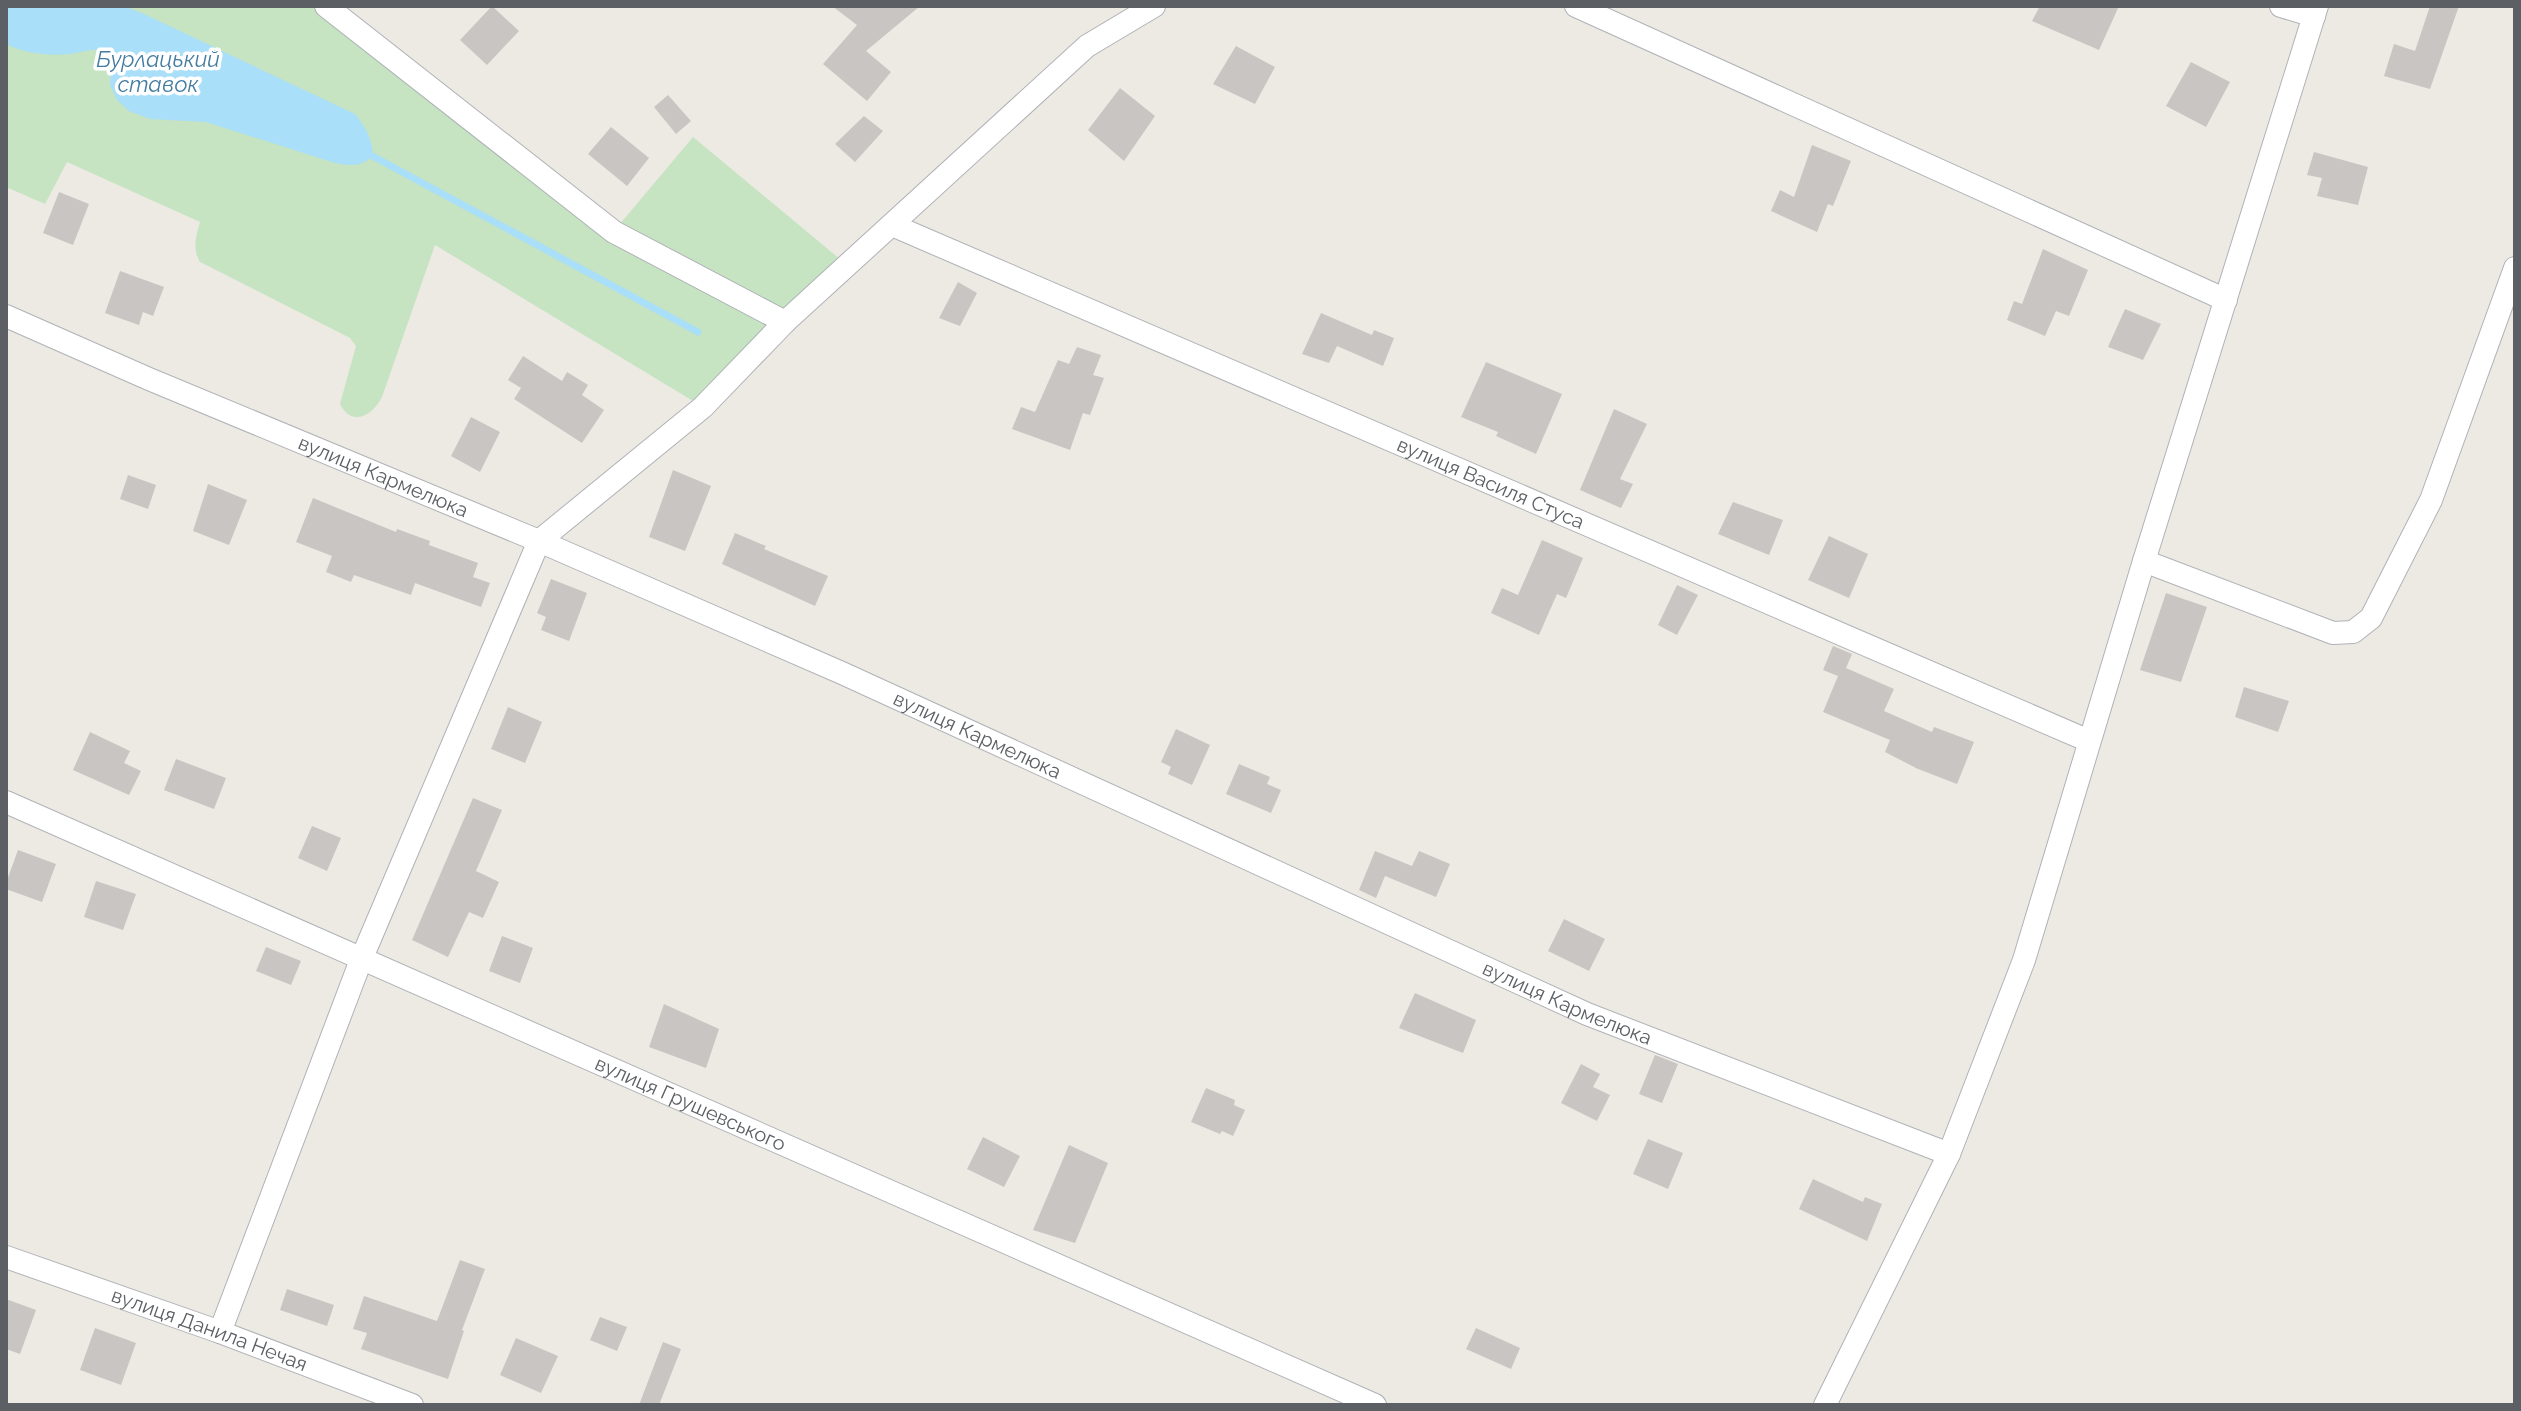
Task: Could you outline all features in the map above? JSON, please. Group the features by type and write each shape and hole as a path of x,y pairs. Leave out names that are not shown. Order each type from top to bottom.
{"street":[{"path":"326,6 614,232 785,322"},
{"path":"220,1332 361,960 539,541 703,407 785,322 1087,46 1154,6"},
{"path":"1576,6 2226,300"},
{"path":"1825,1405 1949,1154 2024,960 2315,11 2281,6"},
{"name":"вулиця Василя Стуса","path":"892,225 2089,741"},
{"path":"2144,561 2333,633 2353,632 2371,618 2431,500 2515,268"},
{"name":"вулиця Кармелюка","path":"6,316 842,673 1587,1014 1949,1154"},
{"name":"вулиця Грушевського","path":"6,802 1375,1405"},
{"name":"вулиця Данила Нечая","path":"6,1257 220,1332 412,1405"}],"green space":[{"path":"6,6 326,6 614,231 693,137 847,265 703,407 435,245 382,397 368,413 350,416 340,404 356,346 350,338 200,262 195,247 200,222 67,162 45,204 6,187"}],"water":[{"name":"Бурлацький ставок","path":"6,6 123,6 144,14 355,114 368,134 373,156 360,164 340,164 206,122 150,119 129,111 117,100 110,85 111,69 102,51 45,54 6,44"}],"building":[{"path":"492,6 519,31 487,65 460,40"},
{"path":"832,6 920,6 866,51 891,72 867,101 823,64 857,25"},
{"path":"2040,6 2119,6 2099,50 2032,21"},
{"path":"2430,6 2459,6 2430,89 2384,76 2394,44 2415,51"},
{"path":"1236,46 1275,67 1255,104 1213,84"},
{"path":"2191,62 2230,82 2206,127 2166,106"},
{"path":"1120,88 1155,116 1124,161 1088,130"},
{"path":"668,95 691,121 676,134 654,107"},
{"path":"864,116 883,131 855,162 835,144"},
{"path":"611,127 649,158 627,186 588,154"},
{"path":"1812,145 1851,161 1833,206 1828,204 1817,232 1771,211 1780,190 1794,197"},
{"path":"2314,152 2368,167 2358,205 2317,196 2322,178 2307,175"},
{"path":"59,192 89,204 73,245 43,233"},
{"path":"2043,249 2088,270 2069,316 2056,311 2045,336 2007,320 2014,301 2022,304"},
{"path":"120,271 164,287 153,316 143,312 139,325 105,313"},
{"path":"958,282 977,293 960,326 939,318"},
{"path":"2125,309 2161,324 2143,360 2108,347"},
{"path":"1321,313 1372,335 1374,330 1394,338 1383,366 1337,346 1329,363 1302,354"},
{"path":"1077,347 1101,355 1093,375 1104,378 1090,415 1083,413 1070,450 1012,429 1021,407 1035,412 1058,360 1069,364"},
{"path":"523,356 562,381 567,372 588,385 582,395 604,410 582,443 514,399 521,388 508,380"},
{"path":"1486,362 1562,394 1536,454 1496,436 1498,432 1461,417"},
{"path":"1614,409 1647,424 1620,479 1633,484 1621,508 1580,490"},
{"path":"471,417 500,432 480,472 451,456"},
{"path":"673,470 711,486 685,551 649,537"},
{"path":"128,475 156,485 148,509 120,499"},
{"path":"208,484 247,500 229,545 193,531"},
{"path":"313,498 396,532 397,529 430,541 429,545 478,563 473,577 490,583 481,607 415,583 411,595 354,575 351,582 326,572 332,556 296,542"},
{"path":"1733,502 1783,520 1769,555 1718,534"},
{"path":"735,533 828,576 815,606 722,564"},
{"path":"1829,536 1868,554 1849,598 1808,580"},
{"path":"1542,540 1583,558 1566,598 1557,594 1539,635 1491,613 1502,588 1518,595"},
{"path":"551,579 587,593 569,641 541,630 546,617 537,613"},
{"path":"1677,585 1698,595 1677,635 1658,625"},
{"path":"2166,593 2207,607 2181,682 2140,670"},
{"path":"1833,646 1852,654 1846,668 1894,689 1884,711 1932,732 1934,727 1974,742 1957,784 1885,752 1890,740 1823,712 1838,676 1823,670"},
{"path":"2244,687 2289,701 2278,732 2235,717"},
{"path":"508,707 542,722 525,763 491,749"},
{"path":"1176,729 1210,745 1192,785 1168,774 1171,767 1161,762"},
{"path":"90,732 130,751 124,763 141,771 129,795 73,770"},
{"path":"176,759 226,778 214,809 164,790"},
{"path":"1239,764 1270,777 1267,784 1281,790 1271,813 1226,794"},
{"path":"473,798 502,810 476,871 499,882 483,918 469,912 448,957 412,940"},
{"path":"312,826 341,838 327,871 298,858"},
{"path":"18,850 56,864 42,902 6,889"},
{"path":"1375,851 1412,866 1419,851 1450,864 1436,897 1385,876 1376,898 1359,890"},
{"path":"96,881 136,894 123,930 84,917"},
{"path":"1564,919 1605,939 1589,971 1548,951"},
{"path":"502,936 533,948 520,983 489,971"},
{"path":"266,947 301,961 291,985 256,971"},
{"path":"1415,993 1476,1020 1463,1053 1399,1028"},
{"path":"664,1004 719,1029 706,1068 649,1047"},
{"path":"1655,1055 1678,1064 1662,1103 1639,1094"},
{"path":"1581,1064 1600,1074 1593,1087 1610,1095 1597,1121 1561,1103"},
{"path":"1206,1088 1235,1100 1234,1105 1245,1110 1233,1136 1191,1122"},
{"path":"983,1137 1020,1156 1004,1187 967,1169"},
{"path":"1648,1139 1683,1153 1668,1189 1633,1174"},
{"path":"1069,1145 1108,1163 1075,1243 1033,1230"},
{"path":"1813,1179 1863,1202 1865,1197 1882,1204 1867,1241 1799,1209"},
{"path":"460,1260 485,1269 448,1379 361,1349 367,1333 353,1329 364,1296 437,1321"},
{"path":"287,1289 334,1305 327,1326 280,1310"},
{"path":"6,1299 36,1310 20,1354 6,1349"},
{"path":"600,1317 627,1327 617,1351 590,1340"},
{"path":"95,1328 136,1343 121,1385 80,1370"},
{"path":"1476,1328 1520,1348 1511,1369 1466,1349"},
{"path":"516,1338 558,1356 541,1393 500,1375"},
{"path":"663,1342 681,1349 659,1405 639,1405"}],"waterway":[{"path":"365,152 698,332"}]}
